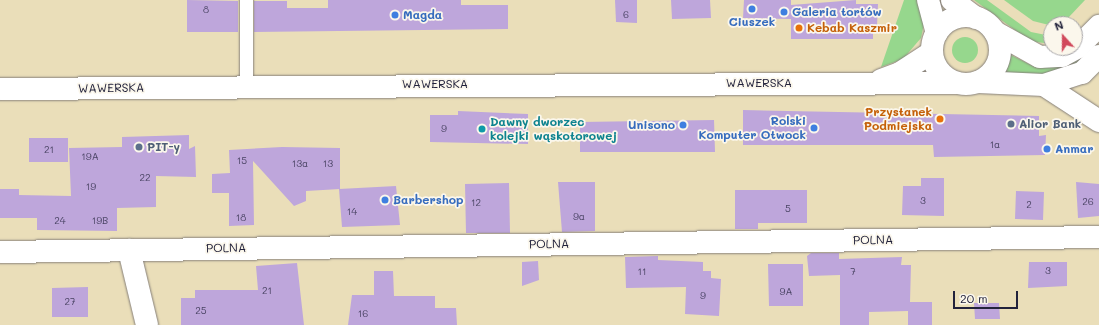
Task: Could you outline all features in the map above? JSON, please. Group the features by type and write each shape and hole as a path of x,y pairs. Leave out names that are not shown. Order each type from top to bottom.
{"street":[{"path":"928,0 939,71 956,83 978,82 1044,85 1082,73 1099,56"},
{"path":"952,0 995,32 1040,57 1062,56 1078,47 1099,26"},
{"path":"934,42 954,18 976,18"},
{"path":"978,82 987,77 998,61 999,41 995,32"},
{"name":"WAWERSKA","path":"870,84 900,73 934,42"},
{"name":"WAWERSKA","path":"0,89 246,86 956,83"},
{"path":"1044,85 1099,121"},
{"name":"POLNA","path":"0,252 1099,237"},
{"path":"129,250 147,325"}],"lane":[{"path":"246,0 246,86"}],"green space":[{"path":"904,0 919,0 925,19 921,38 903,59 881,67"},
{"path":"974,0 987,0 1031,32 1043,34 1043,43 1030,41"},
{"path":"1004,0 1085,0 1070,16 1043,16 1043,24 1033,21"},
{"path":"965,37 975,40 978,50 975,60 965,63 955,60 952,50 955,40"},
{"path":"1011,55 1035,67 1064,66 1079,58 1081,61 1053,74 1005,75"}],"building":[{"path":"187,0 238,1 238,32 187,32"},
{"path":"328,0 461,0 461,5 508,5 508,29 254,32 254,1 287,1 287,8 328,8"},
{"path":"615,0 637,0 637,23 616,22"},
{"path":"671,0 710,0 711,18 672,19"},
{"path":"744,0 791,0 791,5 856,0 856,4 878,4 877,26 873,26 873,39 791,39 791,19 743,18"},
{"path":"743,110 1039,116 1039,136 1046,135 1045,155 934,157 933,145 743,145"},
{"name":"Dawny dworzec kolejki wąskotorowej","path":"458,111 528,114 528,144 430,142 430,115 458,115"},
{"path":"714,120 715,152 580,152 580,122"},
{"path":"189,135 189,149 195,146 196,177 156,176 156,207 117,208 117,231 37,230 37,218 0,218 0,189 19,189 19,195 71,196 69,148 122,147 122,137"},
{"path":"29,138 68,138 68,162 29,162"},
{"path":"282,147 340,148 340,189 306,191 306,201 294,206 253,161 254,225 229,226 229,193 212,193 212,174 230,173 229,150"},
{"path":"921,178 944,178 944,216 902,215 903,186 921,186"},
{"path":"558,182 595,182 595,231 562,232"},
{"path":"1076,182 1099,184 1099,216 1078,218"},
{"path":"509,183 510,233 466,233 465,184"},
{"path":"396,186 400,225 342,227 339,189"},
{"path":"735,190 807,190 807,223 758,223 758,229 735,229"},
{"path":"1016,191 1044,192 1043,220 1015,219"},
{"path":"811,253 839,253 839,259 902,257 901,265 911,265 910,302 932,302 932,325 908,325 908,311 869,312 869,325 840,325 840,275 809,276 807,256"},
{"path":"658,256 658,260 703,262 703,271 711,271 711,278 721,279 719,316 685,314 686,287 626,288 625,257"},
{"path":"538,261 539,280 522,286 522,262"},
{"path":"1029,262 1067,262 1067,286 1028,288"},
{"path":"297,263 304,325 181,325 181,298 195,298 195,290 258,290 256,266"},
{"path":"768,264 803,264 803,306 769,306"},
{"path":"374,271 393,271 394,296 435,296 435,308 456,308 457,325 348,325 352,295 374,295"},
{"path":"88,287 88,317 52,317 52,288"},
{"path":"974,303 999,303 1000,319 975,319"}],"place":[{"name":"Ciuszek","path":"752,9"},
{"name":"Galeria tortów","path":"784,12"},
{"name":"Magda","path":"395,15"},
{"name":"Kebab Kaszmir","path":"799,28"},
{"name":"Przystanek Podmiejska","path":"940,119"},
{"name":"Alior Bank","path":"1011,124"},
{"name":"Unisono","path":"683,125"},
{"name":"Rolski Komputer Otwock","path":"814,128"},
{"name":"Dawny dworzec kolejki wąskotorowej","path":"482,129"},
{"name":"PIT-y","path":"139,147"},
{"name":"Anmar","path":"1047,149"},
{"name":"Barbershop","path":"385,200"}]}
